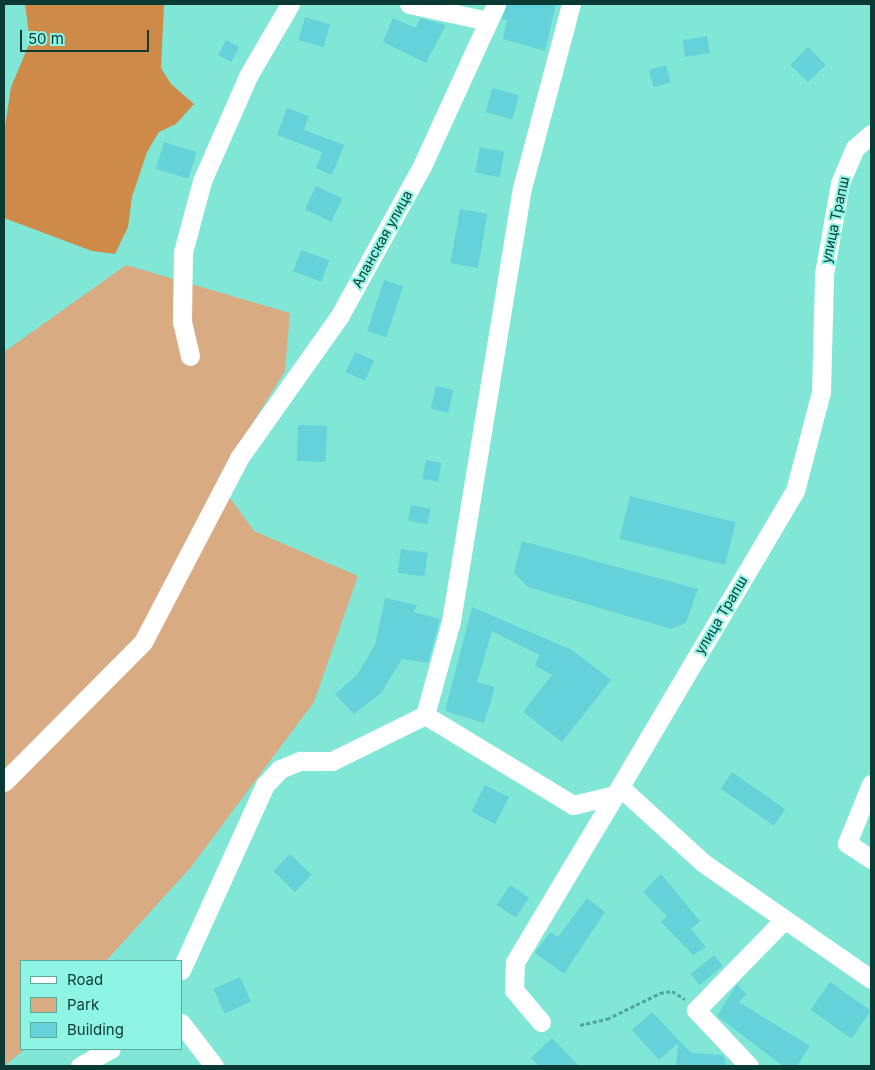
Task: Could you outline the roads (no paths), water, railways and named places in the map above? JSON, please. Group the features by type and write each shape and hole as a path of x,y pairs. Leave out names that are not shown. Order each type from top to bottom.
{"street":[{"path":"190,356 182,322 183,252 202,181 248,76 290,4"},
{"path":"409,4 488,21"},
{"name":"Аланская улица","path":"4,782 142,642 238,458 339,317 422,166 496,4"},
{"path":"182,968 265,785 280,769 300,761 332,761 425,715 451,622 522,188 571,4"},
{"name":"улица Трапш","path":"541,1022 514,990 515,962 795,491 821,392 824,274 840,183 855,148 871,134"},
{"path":"425,715 573,806 618,791 702,862 783,921 871,979"},
{"path":"871,784 847,843 871,858"},
{"path":"749,1066 696,1010 783,921"},
{"path":"182,1024 214,1066"},
{"path":"80,1066 109,1050"}]}
